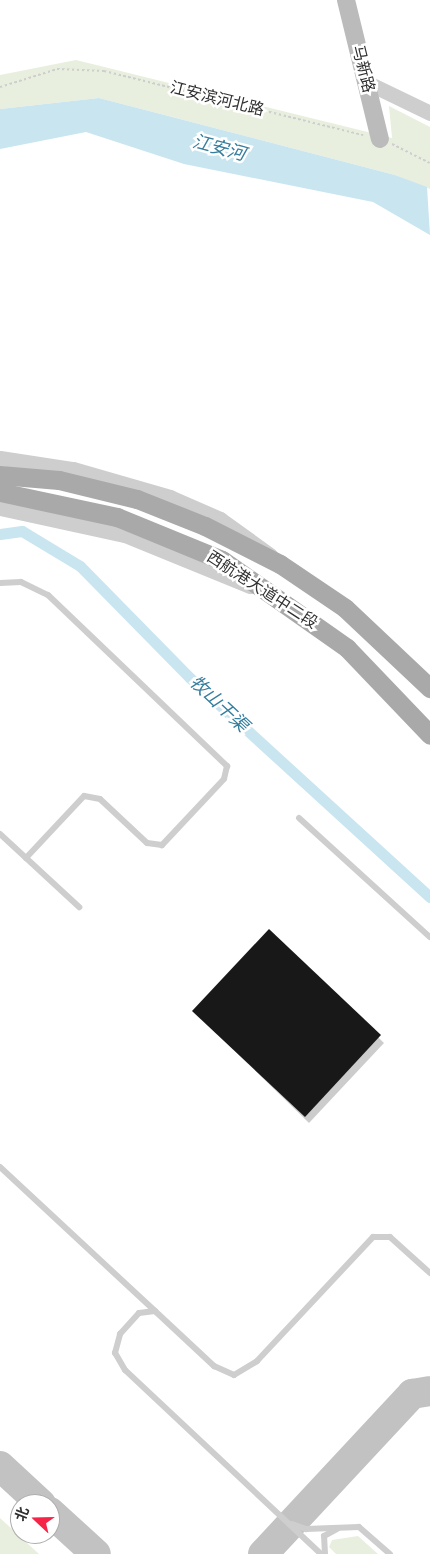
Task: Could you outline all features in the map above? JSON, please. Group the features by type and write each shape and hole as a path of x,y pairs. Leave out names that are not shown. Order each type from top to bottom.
{"main road":[{"name":"马新路","path":"346,0 380,139"},
{"name":"西航港大道中二段","path":"0,475 59,480 137,499 280,564 345,608 430,688"},
{"name":"西航港大道中二段","path":"0,492 58,501 174,536 222,560 279,597 347,648 430,735"}],"street":[{"path":"366,82 430,113"},
{"path":"0,458 72,469 170,497 220,519 254,540 280,564"},
{"path":"0,508 125,536 279,597"}],"lane":[{"path":"0,583 20,582 48,595 227,766 224,779 162,845 147,843 100,799 84,796 26,858"},
{"path":"299,818 430,937"},
{"path":"0,834 78,907"},
{"path":"0,1167 214,1366 234,1375 256,1360 373,1238 390,1236 430,1273"},
{"path":"155,1311 139,1312 124,1328 116,1348 118,1363 321,1554"},
{"path":"283,1519 306,1529 343,1527 365,1531 390,1554"},
{"path":"325,1554 324,1536 343,1527"}],"path":[{"name":"江安滨河北路","path":"0,87 57,69 104,71 380,139 430,163"}],"green space":[{"path":"76,60 392,138 389,106 430,127 430,189 395,175 99,98 0,109 0,75"},
{"path":"0,1518 10,1527 10,1544 28,1544 39,1554 0,1554"},
{"path":"358,1536 378,1554 336,1554 329,1547 332,1540"}],"water":[{"name":"江安河","path":"99,98 395,175 427,187 430,235 373,202 184,164 86,132 0,149 0,109"}],"building":[{"path":"269,929 381,1035 305,1117 192,1011"}],"waterway":[{"name":"牧山干渠","path":"0,534 22,531 80,566 190,678 430,897"}],"taxiway":[{"path":"263,1554 412,1394 430,1391"},
{"path":"0,1466 30,1494"},
{"path":"60,1521 96,1554"}]}
